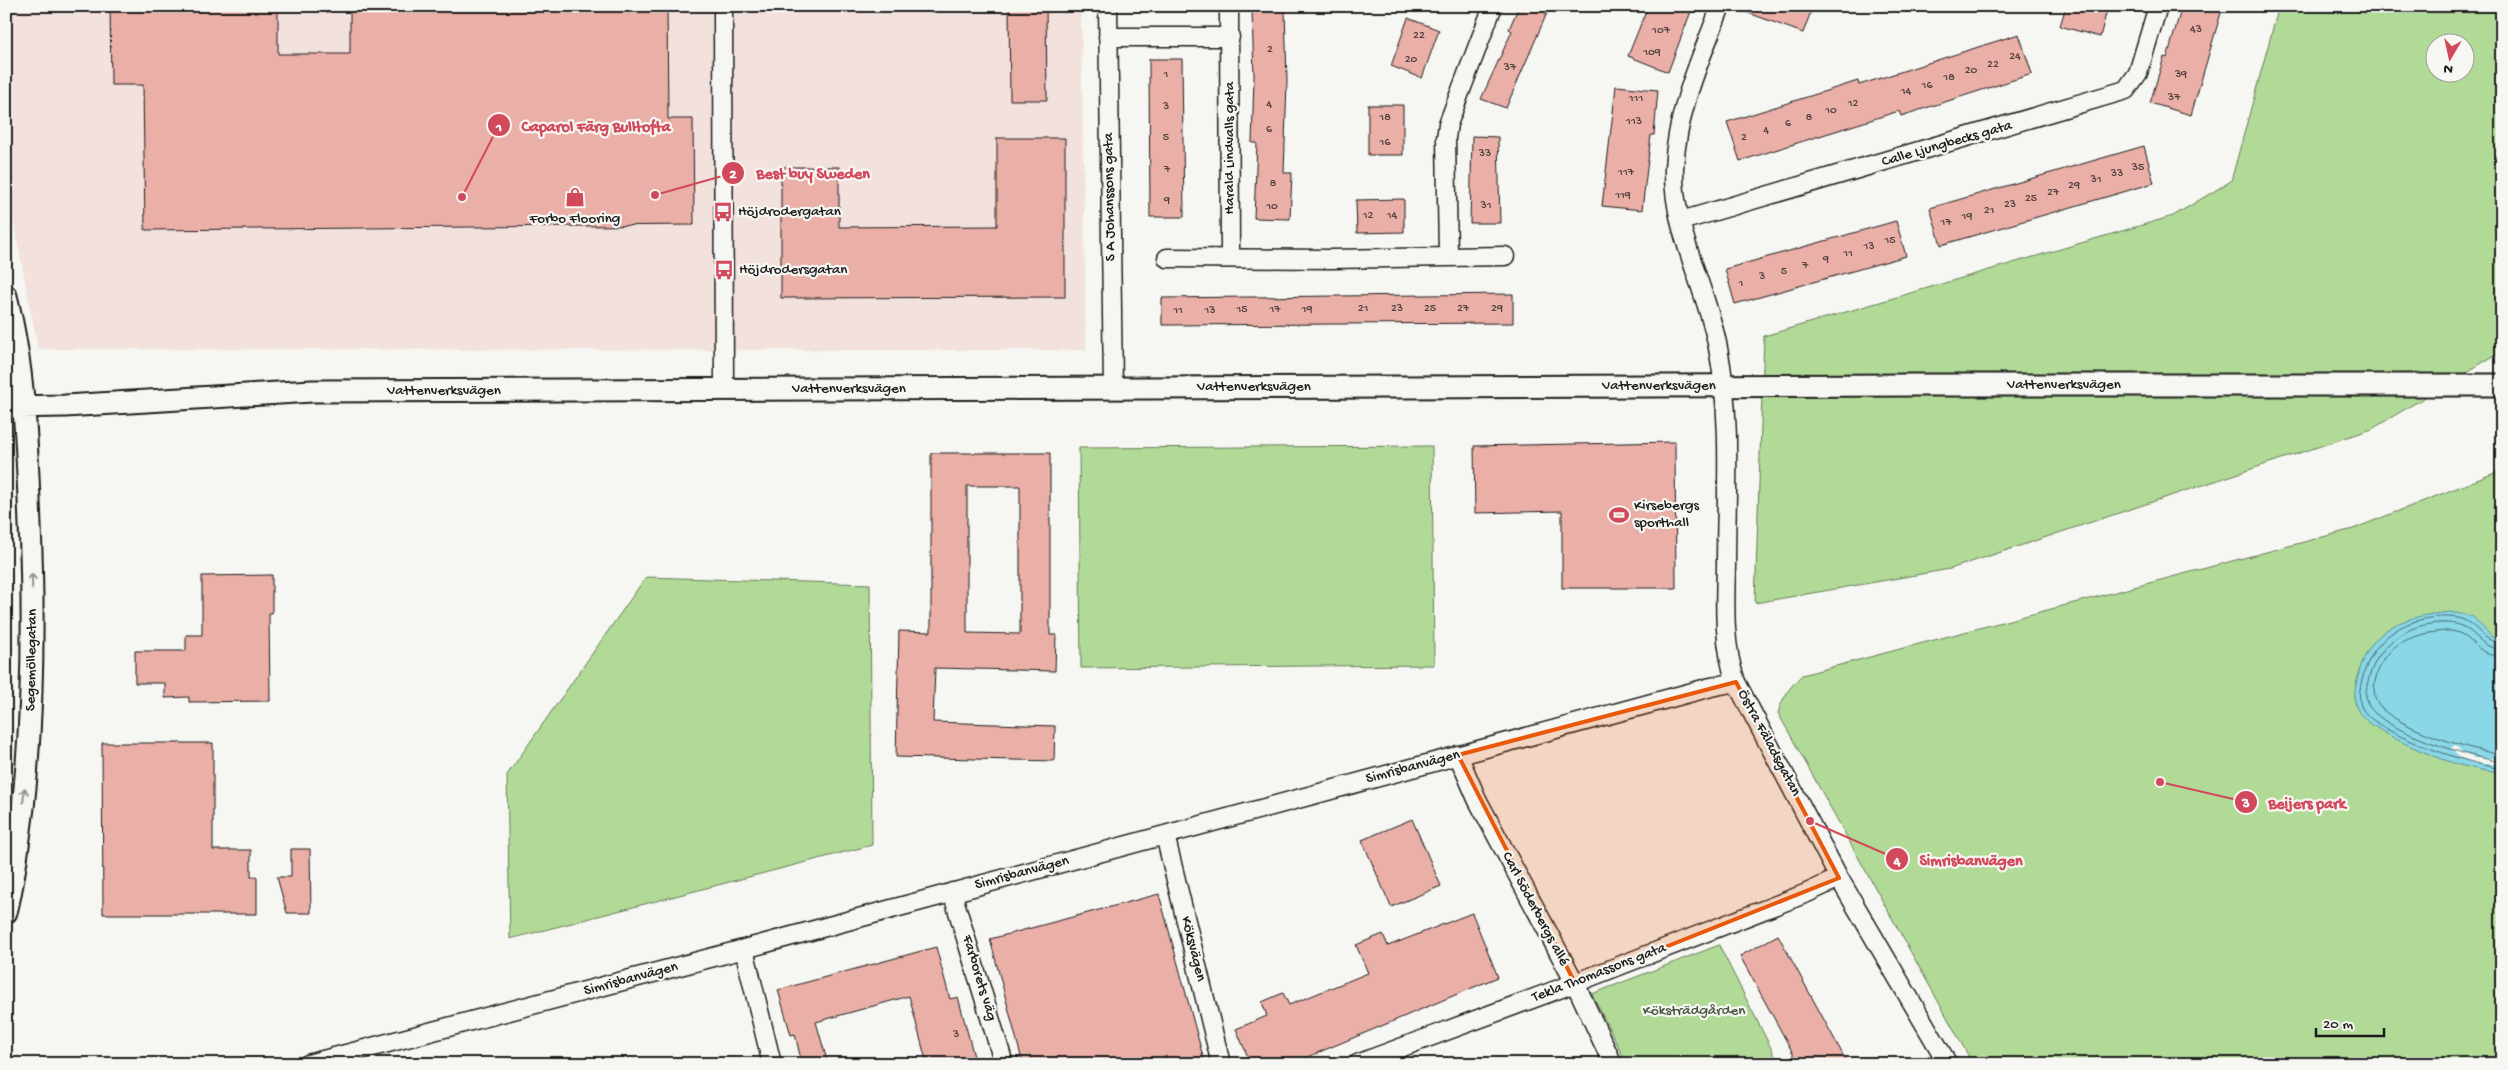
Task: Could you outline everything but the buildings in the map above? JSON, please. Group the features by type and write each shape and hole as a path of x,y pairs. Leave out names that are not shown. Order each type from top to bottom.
{"street":[{"path":"723,6 724,390"},
{"name":"S A Johanssons gata","path":"1108,6 1113,388"},
{"name":"Harald Lindvalls gata","path":"1229,6 1230,258"},
{"path":"1448,255 1446,138 1448,124 1493,6"},
{"path":"1721,6 1690,85 1682,113 1674,182 1681,221 1718,346 1724,386"},
{"name":"Calle Ljungbecks gata","path":"1681,221 2126,90 2138,73 2158,6"},
{"path":"1108,37 1230,37"},
{"path":"1167,258 1332,259 1448,255 1505,256"},
{"name":"Segemöllegatan","path":"6,296 19,361 15,407 34,616 32,707 18,842 6,912"},
{"name":"Vattenverksvägen","path":"15,407 65,406 312,391 1724,386 2502,386"},
{"name":"Östra Fäladsgatan","path":"1724,386 1726,425 1726,632 1730,663 1736,682 1840,878 1948,1064"},
{"name":"Simrisbanvägen","path":"308,1064 353,1058 952,892 1711,687 1736,682"},
{"name":"Carl Söderbergs allé","path":"1458,755 1477,799 1575,983 1613,1064"},
{"name":"Köksvägen","path":"1165,835 1221,1064"},
{"name":"Tekla Thomassons gata","path":"1357,1064 1807,894 1840,878"},
{"name":"Farborets väg","path":"952,892 1004,1064"},
{"path":"744,949 772,1064"}],"highlighted area":[{"path":"1736,682 1839,878 1575,983 1458,755"}],"shaded area":[{"path":"6,6 1081,6 1086,350 38,349 10,203 6,194"}],"green space":[{"path":"2279,6 2502,6 2502,351 2372,429 1950,569 1755,603 1764,336 2173,216 2231,181"},
{"path":"1432,446 1434,665 1081,668 1079,448"},
{"path":"2502,470 2502,1064 1973,1064 1778,713 1787,692 1802,675 2353,529"},
{"path":"646,577 870,584 872,845 510,939 507,775"},
{"name":"Köksträdgården","path":"1719,945 1779,1064 1627,1064 1592,994"}],"water":[{"path":"2450,612 2472,616 2492,637 2502,639 2502,774 2460,765 2435,757 2389,735 2364,718 2357,709 2355,688 2364,659 2371,645 2392,627 2404,621"}],"pier":[{"path":"2455,745 2463,753 2474,758 2502,759 2502,764 2475,764 2459,757 2451,748"}],"place":[{"name":"Best buy Sweden","path":"655,195"},
{"name":"Caparol Färg Bulltofta","path":"462,197"},
{"name":"Forbo Flooring","path":"575,197"},
{"name":"Höjdrodergatan","path":"723,212"},
{"name":"Höjdrodersgatan","path":"724,270"},
{"name":"Kirsebergs sporthall","path":"1619,515"},
{"name":"Beijers park","path":"2160,782"},
{"name":"Simrisbanvägen","path":"1810,821"}]}
